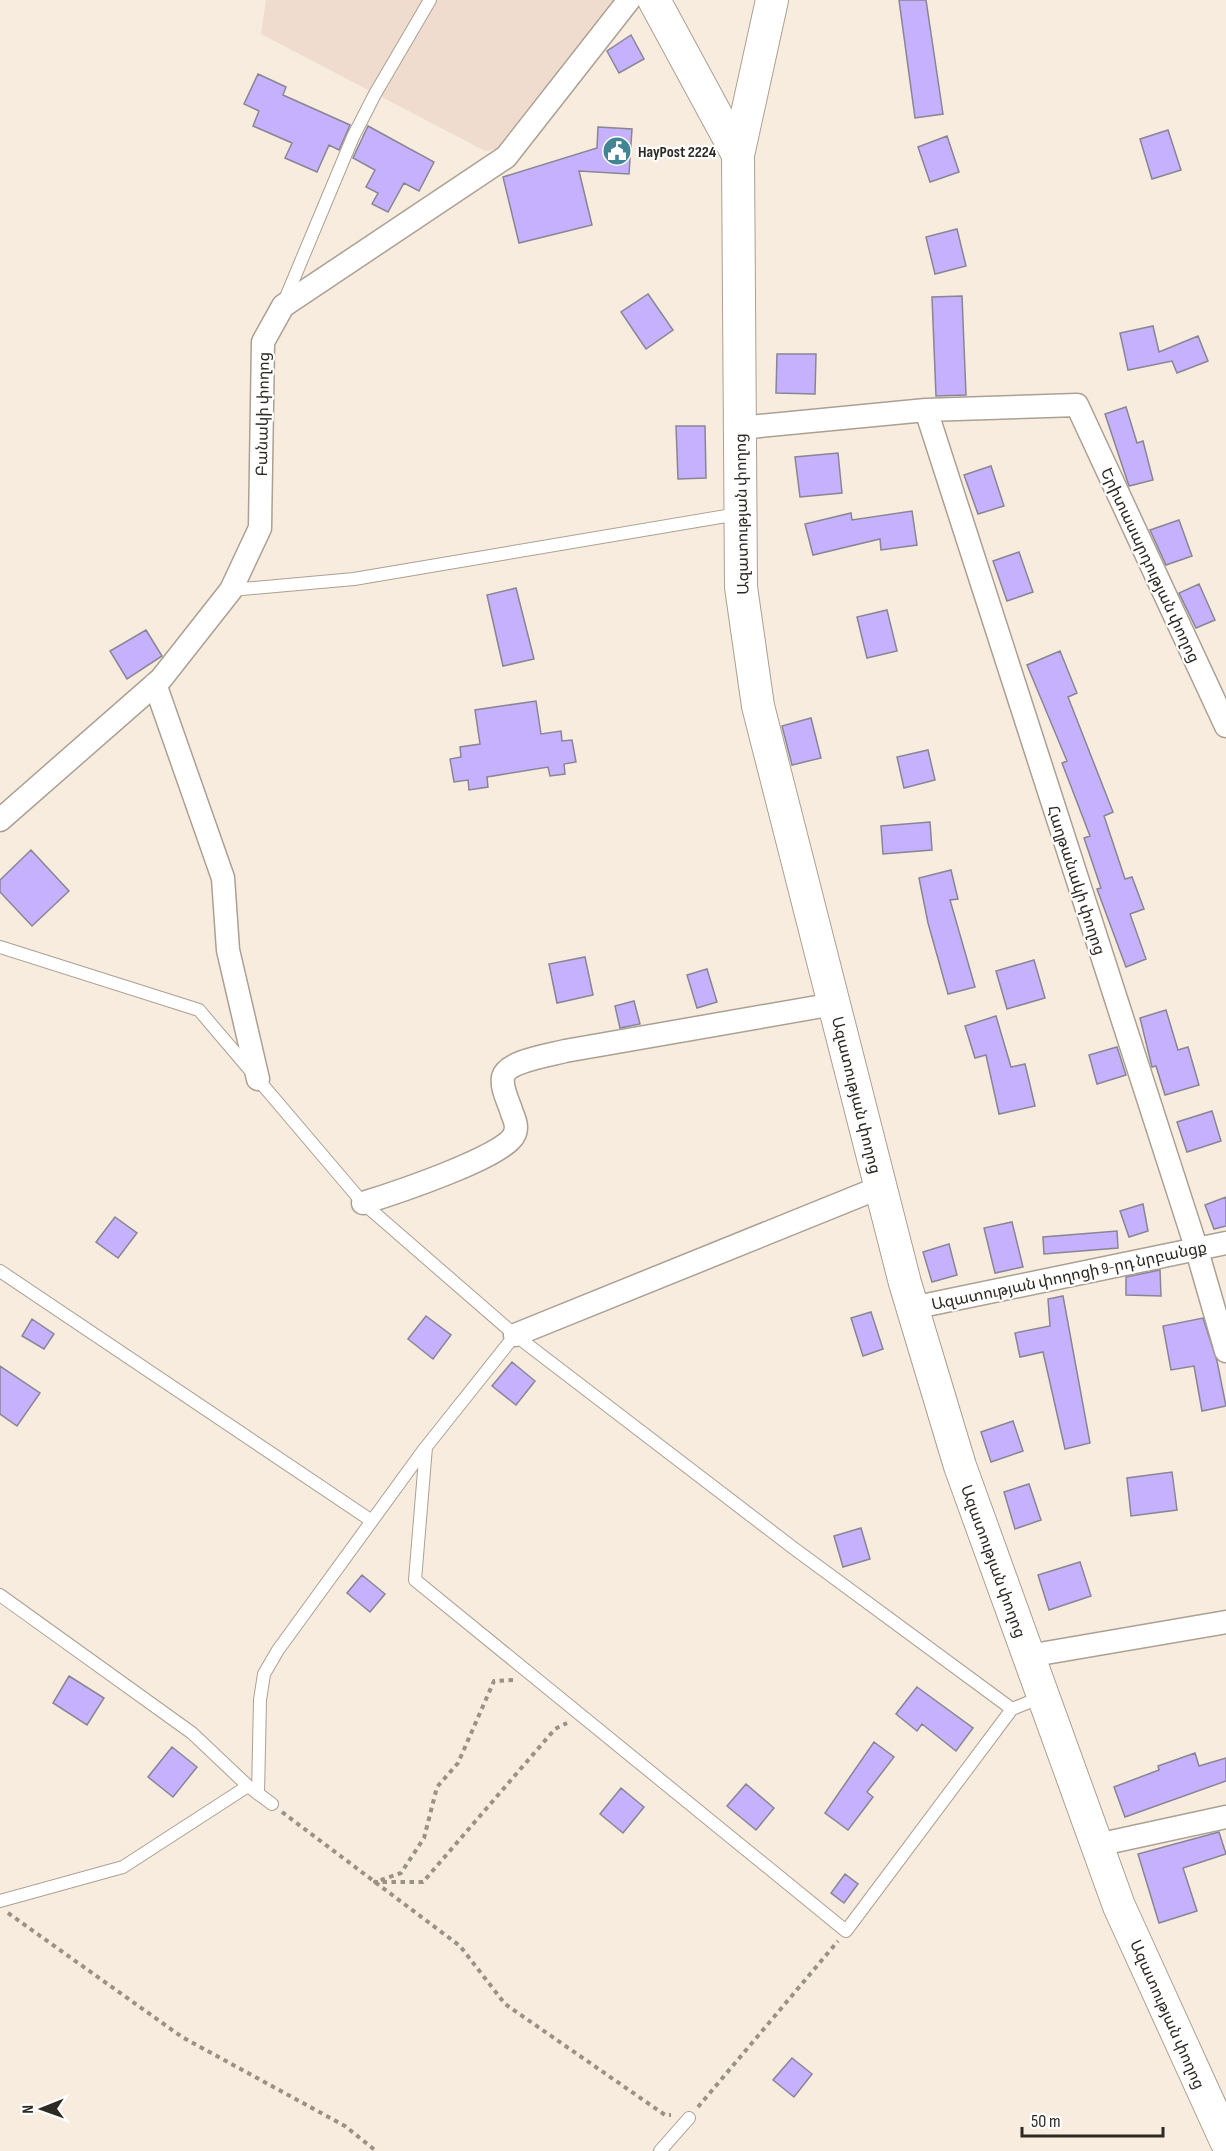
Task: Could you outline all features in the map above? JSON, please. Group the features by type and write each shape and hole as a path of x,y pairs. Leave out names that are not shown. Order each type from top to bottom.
{"street":[{"name":"Բանակի փողոց","path":"0,820 155,684 231,590 260,528 263,342 283,306 506,157 629,0"},
{"path":"654,0 738,155"},
{"name":"Ազատության փողոց","path":"772,0 738,155 738,514 741,587 758,706 912,1308 960,1466 1119,1906 1226,2139"},
{"name":"Երիտասարդության փողոց","path":"926,410 1077,405 1226,726"},
{"path":"739,428 926,410"},
{"name":"Հաղթանակի փողոց","path":"926,410 1196,1247 1226,1351"},
{"path":"155,684 222,878 228,950 258,1079"},
{"path":"363,1203 448,1173 506,1145 514,1135 516,1123 504,1089 503,1076 509,1069 522,1062 565,1051 834,1004"},
{"path":"515,1335 881,1187"},
{"name":"Ազատության փողոցի 9-րդ նրբանցք","path":"912,1308 1196,1247 1226,1243"},
{"path":"1028,1656 1226,1622"},
{"path":"1097,1845 1226,1817"}],"lane":[{"path":"283,306 353,137 375,94 430,0"},
{"path":"231,590 354,579 738,514"},
{"path":"0,947 199,1010 363,1203 515,1335 792,1547 1012,1709"},
{"path":"0,1271 372,1521"},
{"path":"253,1790 264,1674 278,1650 426,1447 515,1335"},
{"path":"426,1447 415,1580 846,1931 1012,1709 1044,1697"},
{"path":"0,1595 192,1733 253,1790 272,1804"},
{"path":"0,1901 123,1867 253,1790"},
{"path":"660,2151 689,2118"}],"path":[{"path":"375,1882 401,1874 424,1838 437,1787 458,1763 494,1681 535,1678"},
{"path":"375,1882 423,1882 555,1729 581,1715"},
{"path":"272,1804 460,1947 505,2004 665,2115 689,2118 846,1931"},
{"path":"0,1907 182,2037 345,2126 376,2151"}],"shaded area":[{"path":"266,0 614,0 503,148 485,151 261,34"}],"building":[{"path":"899,0 926,0 943,114 915,118"},
{"path":"631,35 644,59 619,73 607,51"},
{"path":"258,74 286,87 283,95 350,125 339,150 329,145 317,172 285,158 292,143 253,126 259,111 244,104"},
{"path":"368,126 434,162 419,191 404,183 388,212 372,204 378,193 366,187 375,170 353,158"},
{"path":"598,127 632,129 629,174 579,171 592,225 519,243 503,177 597,148"},
{"path":"1168,130 1181,170 1152,179 1140,139"},
{"path":"947,136 959,172 930,182 918,147"},
{"path":"957,229 966,266 935,274 926,237"},
{"path":"648,294 673,330 646,349 621,312"},
{"path":"962,296 966,395 936,396 932,297"},
{"path":"1153,326 1159,352 1198,336 1208,361 1177,373 1172,361 1128,370 1120,333"},
{"path":"777,354 816,354 815,394 776,393"},
{"path":"1126,407 1137,443 1143,441 1153,480 1129,486 1105,414"},
{"path":"676,426 705,426 706,478 678,479"},
{"path":"838,453 842,493 800,497 795,457"},
{"path":"991,466 1004,506 978,514 964,475"},
{"path":"912,511 917,545 881,550 880,539 813,555 805,524 851,513 852,520"},
{"path":"1179,520 1192,556 1166,565 1150,530"},
{"path":"1019,552 1033,592 1007,601 993,561"},
{"path":"1199,584 1215,620 1196,628 1179,593"},
{"path":"516,588 534,659 503,666 487,595"},
{"path":"887,610 897,651 867,658 857,617"},
{"path":"146,630 162,656 127,679 110,651"},
{"path":"1060,651 1077,693 1068,697 1113,812 1104,816 1125,879 1132,877 1144,909 1130,914 1146,959 1126,967 1097,889 1101,888 1084,838 1090,836 1062,763 1067,761 1027,665"},
{"path":"536,701 541,734 561,731 562,741 572,740 576,762 564,764 565,774 550,776 548,767 487,777 488,787 469,790 468,780 454,782 450,759 461,757 460,747 480,744 475,710"},
{"path":"811,718 821,758 792,765 782,726"},
{"path":"928,750 935,780 904,788 897,757"},
{"path":"930,822 932,850 883,854 881,826"},
{"path":"31,850 69,891 32,926 0,892 0,880"},
{"path":"951,870 958,899 950,900 975,987 948,994 928,923 919,878"},
{"path":"585,957 593,995 557,1003 549,964"},
{"path":"1034,960 1045,998 1007,1009 996,971"},
{"path":"707,969 717,1002 697,1008 687,975"},
{"path":"634,1001 640,1024 620,1028 615,1006"},
{"path":"1166,1010 1178,1050 1188,1047 1199,1085 1165,1095 1156,1066 1152,1067 1140,1018"},
{"path":"996,1016 1011,1067 1025,1064 1035,1106 999,1114 986,1055 975,1058 965,1026"},
{"path":"1117,1047 1126,1075 1097,1084 1089,1055"},
{"path":"1212,1111 1221,1141 1187,1152 1177,1122"},
{"path":"1226,1197 1226,1226 1214,1229 1205,1205"},
{"path":"1143,1204 1148,1231 1129,1237 1120,1211"},
{"path":"115,1217 137,1233 118,1258 96,1242"},
{"path":"1012,1222 1023,1267 995,1273 984,1228"},
{"path":"1117,1231 1118,1248 1044,1254 1043,1237"},
{"path":"949,1244 957,1275 932,1282 923,1252"},
{"path":"1160,1270 1161,1296 1126,1295 1126,1277"},
{"path":"1063,1296 1090,1443 1065,1449 1043,1352 1020,1357 1015,1333 1050,1326 1048,1299"},
{"path":"871,1312 883,1349 863,1356 851,1318"},
{"path":"426,1316 451,1335 433,1359 408,1339"},
{"path":"1203,1318 1217,1361 1226,1406 1202,1411 1194,1366 1171,1370 1163,1326"},
{"path":"32,1319 54,1334 44,1349 22,1336"},
{"path":"512,1362 535,1381 516,1405 492,1386"},
{"path":"0,1366 40,1393 17,1426 0,1414"},
{"path":"1013,1421 1023,1451 991,1462 981,1432"},
{"path":"1172,1472 1177,1510 1131,1516 1127,1478"},
{"path":"1029,1484 1041,1520 1015,1529 1004,1492"},
{"path":"861,1528 870,1559 843,1567 834,1536"},
{"path":"1080,1562 1091,1596 1049,1610 1038,1575"},
{"path":"362,1575 385,1594 370,1612 347,1593"},
{"path":"69,1676 104,1698 87,1725 53,1703"},
{"path":"917,1687 973,1728 956,1751 922,1724 917,1731 896,1714"},
{"path":"874,1742 894,1757 867,1792 873,1797 848,1830 825,1813"},
{"path":"172,1747 197,1767 173,1797 148,1777"},
{"path":"1195,1753 1199,1766 1226,1758 1226,1781 1125,1817 1114,1787 1159,1770 1158,1766"},
{"path":"746,1784 774,1808 756,1830 727,1806"},
{"path":"621,1788 644,1807 623,1833 600,1814"},
{"path":"1219,1832 1226,1854 1183,1868 1197,1911 1159,1923 1138,1854"},
{"path":"845,1874 858,1884 844,1903 831,1893"},
{"path":"792,2058 812,2074 794,2097 773,2080"}],"place":[{"name":"HayPost 2224","path":"617,151"}]}
